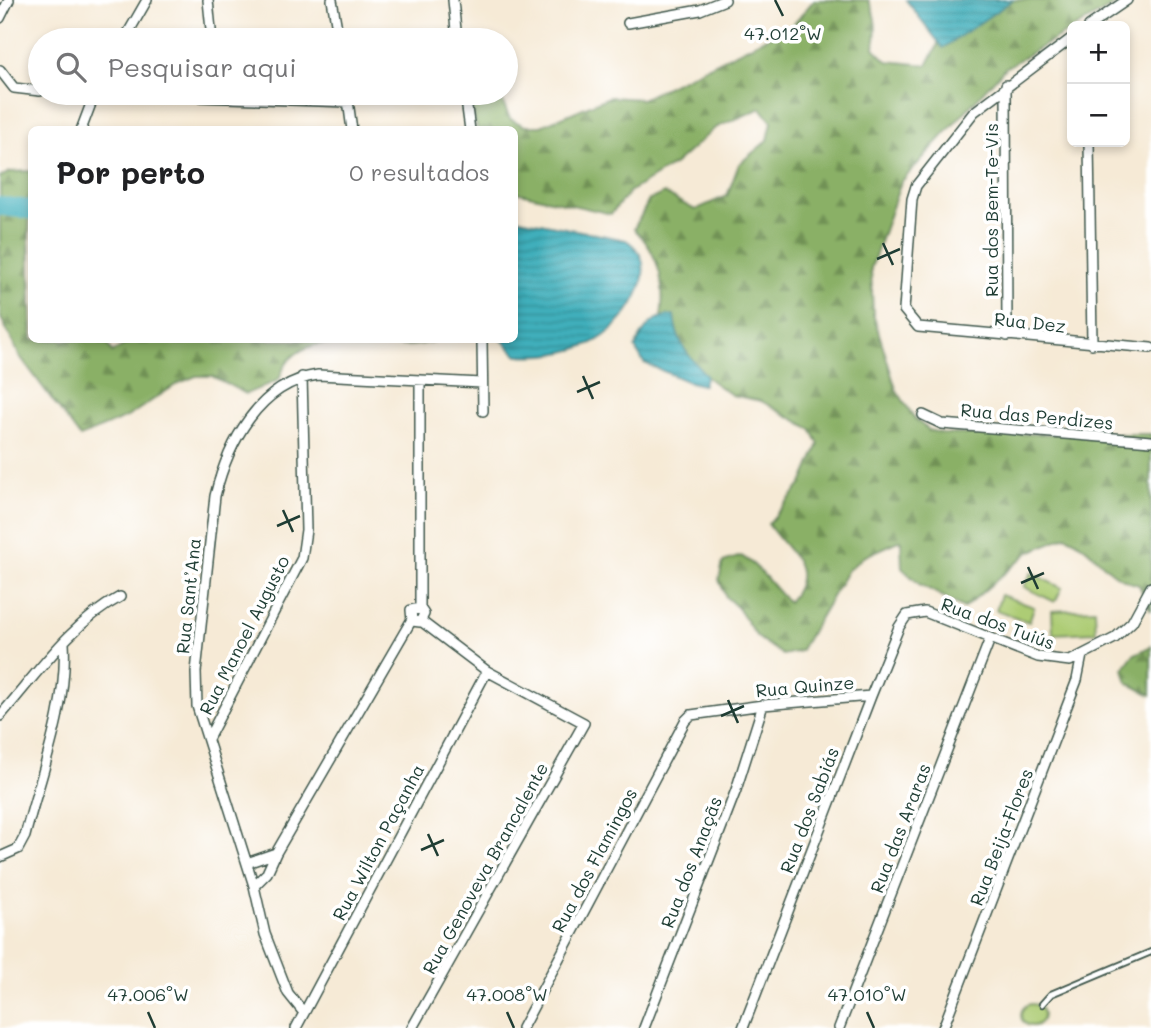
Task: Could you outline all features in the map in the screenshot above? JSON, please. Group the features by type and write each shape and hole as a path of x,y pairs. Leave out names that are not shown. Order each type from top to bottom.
{"street":[{"path":"0,18 9,0"},
{"path":"131,28 147,0"},
{"path":"208,0 211,28"},
{"path":"332,0 337,28"},
{"path":"453,0 456,28"},
{"path":"628,23 700,10 725,0"},
{"path":"1096,21 1127,0"},
{"path":"1006,85 1067,42"},
{"path":"0,71 14,88 28,90"},
{"name":"Rua Dez","path":"1006,85 974,112 916,186 912,199 903,298 909,318 918,327 1151,348"},
{"name":"Rua dos Bem-Te-Vis","path":"1006,85 1007,335"},
{"path":"83,126 90,105"},
{"path":"348,105 351,126"},
{"path":"467,105 469,126"},
{"path":"1089,147 1092,344"},
{"path":"482,343 483,411"},
{"name":"Rua Sant’Ana","path":"304,1013 288,993 265,934 254,886 195,690 217,486 226,457 254,412 274,391 302,377 318,375 482,383"},
{"name":"Rua Manoel Augusto","path":"208,739 302,558 306,530 302,377"},
{"path":"420,380 420,608 411,610 416,621 487,671"},
{"name":"Rua das Perdizes","path":"923,415 942,424 1151,440"},
{"path":"1082,655 1115,638 1132,622 1151,587"},
{"path":"0,716 64,643 104,606 120,597"},
{"name":"Rua dos Tuiús","path":"916,612 925,612 1038,657 1070,661 1082,655"},
{"name":"Rua dos Sabiás","path":"743,1028 899,627 907,615 916,612"},
{"path":"254,886 267,873 276,853 416,621"},
{"name":"Rua das Araras","path":"839,1028 990,639"},
{"path":"0,857 18,849 25,836 61,697 66,670 64,643"},
{"name":"Rua Beija-Flores","path":"943,1028 1072,693 1082,655"},
{"name":"Rua Genoveva Brancalente","path":"412,1028 584,723 487,671"},
{"name":"Rua Wilton Paçanha","path":"296,1028 487,671"},
{"name":"Rua Quinze","path":"699,712 871,696"},
{"name":"Rua dos Anaçãs","path":"644,1028 736,790 763,705"},
{"name":"Rua dos Flamingos","path":"522,1028 685,721 699,712"},
{"path":"247,863 276,853"}],"lane":[{"path":"1042,1004 1051,994 1151,952"}],"green space":[{"path":"814,0 868,0 876,24 874,48 887,61 927,65 936,49 952,0 1123,0 1087,21 1067,21 1067,32 1005,68 901,182 871,268 873,314 896,389 915,419 929,430 944,434 1151,434 1151,611 1139,585 1117,576 1086,548 1066,536 1029,552 964,608 919,584 902,568 901,540 863,557 848,570 800,651 783,655 757,637 738,608 726,597 719,580 723,562 741,556 748,560 788,602 800,580 800,570 768,524 802,484 819,444 811,429 761,401 732,395 679,357 659,327 662,287 656,262 651,250 634,229 649,200 664,193 695,210 727,196 739,164 768,140 772,122 761,108 715,128 675,164 629,192 611,214 518,193 518,126 476,126 471,105 504,105 510,119 525,126 541,126 609,97 642,99 793,25"},
{"path":"28,171 28,343 107,343 112,352 128,343 325,343 305,348 289,360 279,380 246,394 212,376 196,376 177,384 127,417 80,437 19,355 0,316 0,177 10,172"},
{"path":"347,343 425,343 394,346"},
{"path":"1031,573 1062,588 1055,602 1024,587"},
{"path":"1001,595 1034,607 1029,622 996,610"},
{"path":"1095,609 1096,632 1053,634 1052,611"},
{"path":"1151,646 1151,695 1128,683 1123,669 1133,655"},
{"path":"1032,1004 1040,1007 1043,1015 1040,1023 1032,1026 1024,1023 1021,1015 1024,1007"}],"water":[{"path":"906,0 1013,0 943,48"},
{"path":"518,219 626,240 638,251 643,265 637,296 628,312 604,336 573,350 555,354 517,355 505,343 518,343"},
{"path":"674,315 677,333 684,348 706,375 703,385 644,363 635,348 650,324 660,318"}],"waterway":[{"path":"0,206 28,210"}]}
